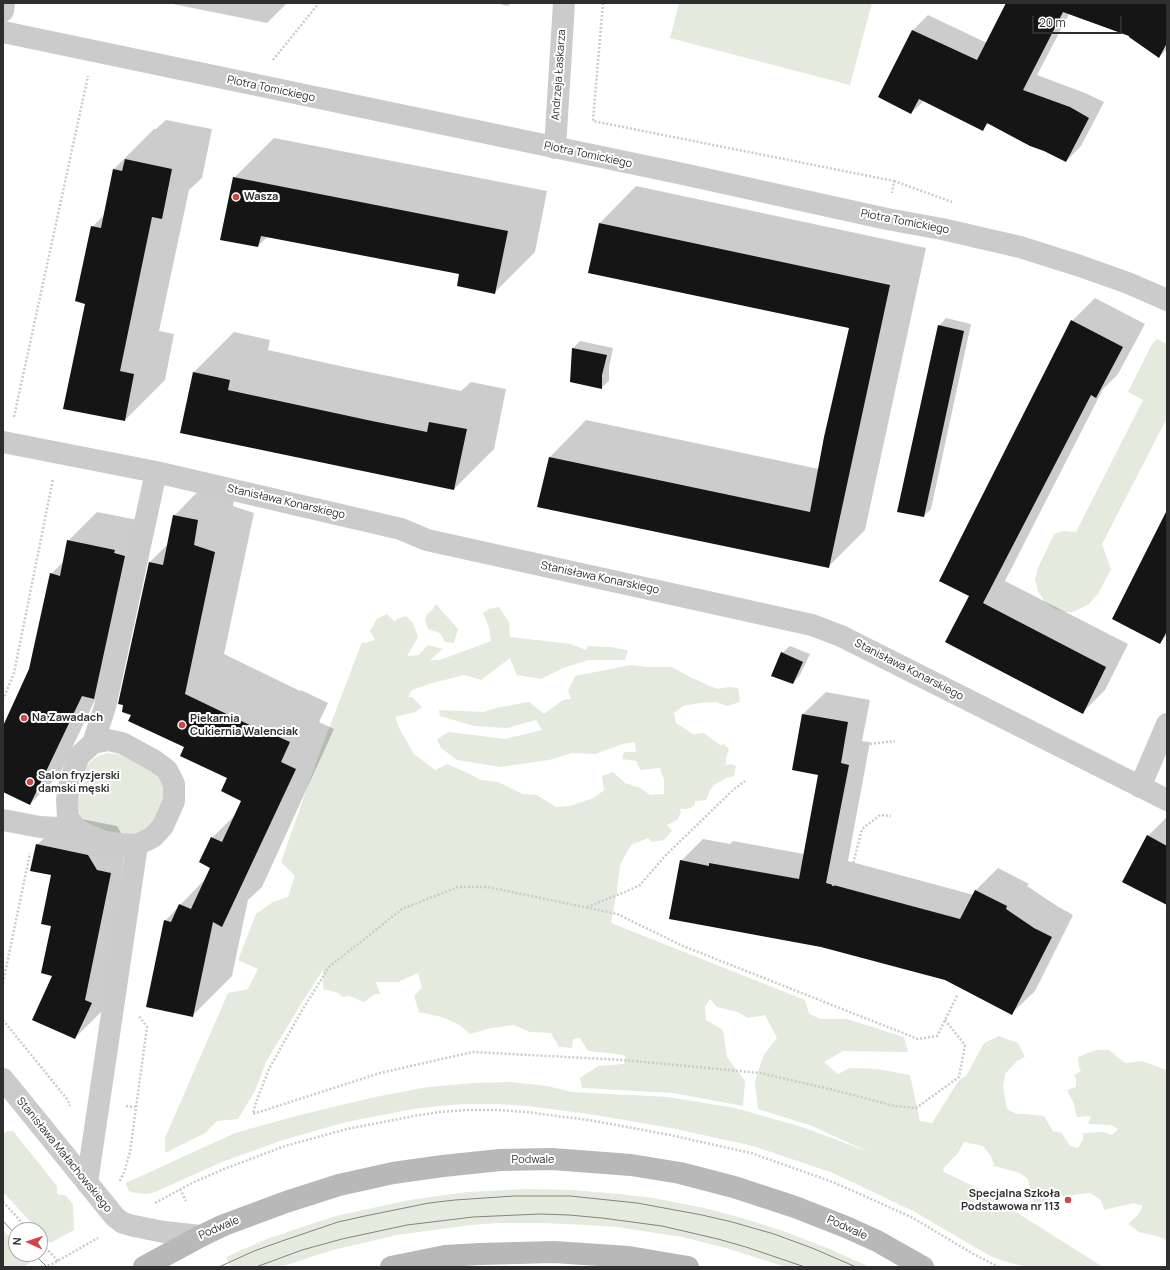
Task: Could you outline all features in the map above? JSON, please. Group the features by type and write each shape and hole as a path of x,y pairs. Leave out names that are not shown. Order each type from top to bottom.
{"main road":[{"name":"Podwale","path":"144,1267 224,1225 286,1202 338,1186 393,1174 443,1166 500,1160 552,1159 631,1165 680,1173 727,1185 795,1207 846,1226 877,1241 923,1267"},
{"path":"391,1267 445,1256 554,1252 629,1257 688,1267"}],"street":[{"path":"3,11 4,3"},
{"name":"Andrzeja Łaskarza","path":"555,148 564,3"},
{"name":"Piotra Tomickiego","path":"3,32 683,174 887,219 942,229 1020,247 1080,266 1167,300"},
{"name":"Stanisława Konarskiego","path":"6,443 156,472 401,529 427,540 812,625 841,636 1167,800"},
{"path":"76,829 68,817 67,800 71,778 79,756 93,743 105,707 156,472"},
{"path":"1140,787 1167,724"},
{"path":"3,820 40,827 76,829 105,842 119,844 137,845 153,837 163,826 174,801 174,784 167,770 155,760 122,743 108,740 93,743"},
{"path":"87,1183 137,845"},
{"name":"Stanisława Małachowskiego","path":"3,1079 114,1217 123,1223 164,1232 201,1236"}],"path":[{"path":"254,85 319,3"},
{"path":"602,3 593,121 894,181 887,219"},
{"path":"6,443 93,51"},
{"path":"3,700 14,673 58,453"},
{"path":"833,886 862,746 895,741"},
{"path":"586,907 640,885 665,856 733,790 745,781"},
{"path":"838,862 853,864 862,829 880,815 891,816"},
{"path":"3,983 31,848"},
{"path":"945,1020 964,1045 959,1077 916,1108 894,1106 760,1073 623,1060 473,1052 380,1073 254,1114 256,1102 269,1069 301,1012 329,967 402,909 458,887 488,887 617,914 683,946 918,1038 937,1036 945,1020 958,994"},
{"path":"119,1182 130,1152 147,1027 139,1015"},
{"path":"3,1020 67,1099 73,1112"},
{"path":"154,1203 180,1189 186,1201"},
{"path":"3,1202 22,1222"},
{"path":"44,1267 58,1261 104,1235"},
{"path":"48,1250 58,1261"}],"shaded area":[{"path":"679,3 872,3 850,85 670,38"},
{"path":"1157,339 1167,344 1167,418 1102,544 1111,569 1098,594 1089,604 1073,612 1055,609 1045,602 1038,591 1035,579 1038,568 1054,534 1064,531 1076,532 1143,400 1128,392 1152,344"},
{"path":"436,604 458,629 454,643 445,642 440,633 428,629 425,620 427,614"},
{"path":"499,607 509,622 510,637 571,644 586,650 588,646 628,650 625,660 588,660 563,668 541,679 517,675 510,658 481,680 464,675 412,690 408,697 412,697 422,707 415,712 395,717 400,730 414,754 435,770 447,764 481,780 498,782 523,794 537,795 556,807 570,806 594,798 604,790 602,776 613,772 625,783 640,788 650,795 664,794 664,780 660,768 640,770 636,761 622,759 624,752 636,752 635,742 623,744 595,754 572,753 549,760 500,767 457,760 441,748 437,739 449,732 505,739 542,730 536,720 507,728 474,726 440,716 439,710 484,712 496,708 529,702 544,714 563,700 571,699 568,690 575,676 631,665 672,667 717,689 729,687 738,688 740,702 727,706 716,702 699,703 683,706 674,713 676,723 693,734 704,733 720,745 724,744 729,749 726,758 726,765 732,764 736,766 734,776 726,778 714,785 706,800 695,801 695,805 688,809 680,809 681,812 677,820 667,825 672,831 664,840 652,842 648,838 631,845 620,865 611,923 805,1000 809,1014 821,1019 847,1019 904,1037 908,1052 843,1051 824,1062 838,1074 850,1068 877,1069 910,1075 920,1121 932,1123 959,1080 966,1076 984,1043 999,1036 1018,1043 1025,1057 1017,1061 1005,1074 1003,1087 1007,1109 1016,1114 1044,1116 1053,1131 1062,1133 1070,1146 1078,1148 1083,1139 1083,1133 1103,1132 1112,1135 1118,1129 1111,1125 1088,1124 1091,1116 1077,1117 1074,1104 1067,1090 1076,1087 1076,1079 1074,1075 1081,1071 1078,1057 1096,1050 1109,1050 1125,1063 1142,1061 1166,1070 1167,1240 1139,1232 1128,1224 1138,1215 1143,1206 1134,1203 1104,1210 1101,1200 1090,1193 1055,1197 1035,1207 1028,1179 1020,1173 994,1166 991,1156 983,1146 964,1142 958,1153 943,1169 944,1172 981,1190 1103,1267 1028,1267 1010,1263 990,1256 915,1212 833,1173 753,1146 671,1128 589,1114 527,1106 497,1104 466,1104 413,1109 346,1122 283,1140 222,1162 155,1192 147,1194 129,1191 126,1182 235,1133 296,1116 375,1097 428,1087 475,1083 510,1082 547,1086 572,1092 668,1097 735,1108 802,1127 869,1152 812,1126 758,1109 755,1082 763,1056 777,1038 765,1015 748,1018 738,1012 717,1007 710,999 705,1007 706,1020 723,1030 727,1057 745,1081 743,1106 673,1093 582,1088 580,1078 598,1066 624,1064 626,1056 588,1051 580,1038 573,1039 572,1048 559,1047 551,1033 530,1032 514,1025 491,1028 470,1034 458,1024 442,1017 419,1012 414,996 422,988 418,973 398,982 376,982 380,994 375,994 364,1002 349,996 342,997 338,993 323,989 323,970 266,1062 255,1091 238,1119 217,1121 205,1133 165,1153 165,1138 228,993 248,989 258,969 238,960 256,914 273,902 288,897 295,876 281,862 318,757 362,642 365,643 375,640 370,631 377,619 387,614 395,622 397,619 406,616 413,623 418,637 407,656 419,655 428,645 443,649 430,660 440,660 491,641 489,628 483,613 489,609"},
{"path":"107,753 117,754 147,768 156,775 162,784 165,794 158,818 147,829 133,835 118,834 87,827 80,815 78,803 86,768 91,761 98,756"},
{"path":"7,1131 13,1131 57,1186 57,1193 59,1195 65,1195 73,1204 74,1230 50,1243 48,1241 48,1222 31,1222 3,1192 3,1135"},
{"path":"527,1189 571,1190 620,1194 653,1198 704,1208 786,1232 870,1267 786,1267 726,1248 682,1237 617,1227 545,1223 498,1223 471,1225 397,1235 333,1250 280,1267 231,1267 226,1257 267,1239 336,1216 410,1200 467,1192"},
{"path":"3,1230 8,1235 8,1262 30,1262 23,1267 3,1267"}],"building":[{"path":"1006,3 1167,3 1167,43 1159,58 1129,36 1063,12 1023,90 1070,107 1089,118 1066,162 1030,146 987,123 983,131 919,99 911,114 878,97 912,30 977,60"},
{"path":"125,159 172,169 162,219 152,217 120,371 134,374 125,421 63,409 85,304 75,301 91,226 101,228 113,169 122,171"},
{"path":"233,177 508,231 495,294 457,286 459,274 261,236 258,247 220,240"},
{"path":"599,223 890,285 829,568 537,507 549,457 810,512 824,437 849,328 588,273"},
{"path":"1071,320 1123,347 1096,398 1091,395 983,603 1106,667 1083,714 945,642 969,596 939,581"},
{"path":"938,325 964,331 924,517 897,512"},
{"path":"572,348 607,355 602,375 602,389 570,382"},
{"path":"193,372 230,380 228,390 372,421 427,432 429,422 467,429 454,490 180,433"},
{"path":"1167,510 1167,631 1160,644 1112,619"},
{"path":"173,515 198,520 194,545 215,552 185,694 260,730 261,729 290,742 281,762 296,769 222,927 213,922 193,1017 146,1007 164,920 171,922 179,904 191,909 210,868 199,862 211,837 222,842 241,801 221,791 227,778 180,756 184,747 128,721 131,715 122,712 123,705 118,704 149,562 163,565"},
{"path":"67,540 115,550 114,553 125,556 94,699 82,696 30,805 3,792 3,726 29,669 50,573 60,576"},
{"path":"781,652 803,662 793,684 771,676"},
{"path":"802,714 848,722 841,763 849,765 826,883 960,919 975,890 1007,906 1006,909 1034,928 1052,937 1012,1015 945,980 821,947 669,919 680,860 709,866 709,863 799,879 818,775 792,770"},
{"path":"1147,835 1167,846 1167,905 1122,882"},
{"path":"36,844 88,855 97,870 111,873 85,1000 92,1003 75,1039 32,1020 52,976 41,973 51,926 41,924 51,875 30,871"}],"tram line":[{"path":"219,1267 254,1251 338,1222 429,1203 514,1196 570,1196 637,1203 702,1215 774,1234 856,1267"},
{"path":"256,1267 302,1250 342,1239 407,1225 473,1217 540,1214 602,1218 662,1226 746,1247 805,1267"},
{"path":"3,1221 8,1226"},
{"path":"42,1262 47,1267"}],"place":[{"name":"Wasza","path":"236,197"},
{"name":"Na Zawadach","path":"24,718"},
{"name":"Piekarnia Cukiernia Walenciak","path":"182,725"},
{"name":"Salon fryzjerski damski męski","path":"30,782"},
{"name":"Specjalna Szkoła Podstawowa nr 113","path":"1068,1200"}]}
